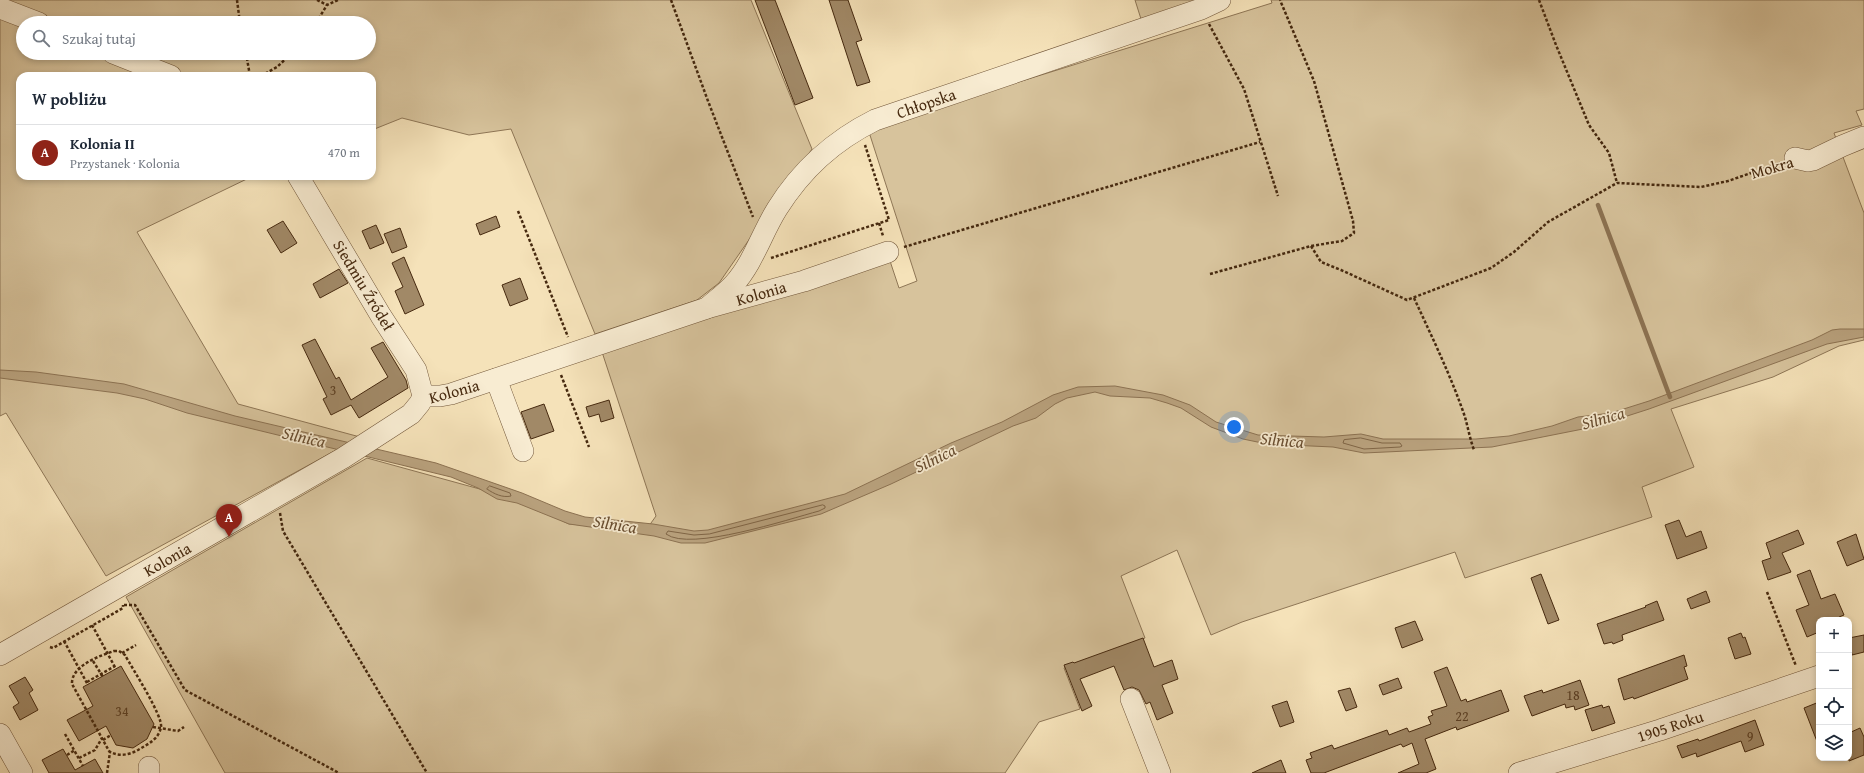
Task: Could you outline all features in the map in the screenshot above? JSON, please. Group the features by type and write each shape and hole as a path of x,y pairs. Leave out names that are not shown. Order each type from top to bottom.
{"street":[{"name":"Chłopska","path":"707,308 734,284 747,266 777,210 797,181 821,155 836,143 860,128 882,118 1201,9 1220,0"},
{"path":"0,8 20,16"},
{"path":"131,60 161,72"},
{"name":"Mokra","path":"1795,158 1808,161 1813,160 1864,137"},
{"name":"Siedmiu Źródeł","path":"300,180 381,316 416,370 423,396"},
{"name":"Kolonia","path":"0,656 378,436 411,414 420,403 423,396 451,394 707,308 804,281 888,252"},
{"path":"496,379 523,452"},
{"name":"1905 Roku","path":"1519,773 1660,730 1811,679"},
{"path":"1131,699 1160,773"},
{"path":"0,734 22,773"}],"path":[{"path":"236,0 239,16"},
{"path":"317,0 327,6"},
{"path":"321,16 327,6 338,0"},
{"path":"671,0 761,238"},
{"path":"1210,274 1311,246 1342,241 1354,233 1314,81 1280,0"},
{"path":"1311,246 1321,262 1407,300 1491,268 1514,252 1548,222 1617,183 1609,153 1589,125 1539,0"},
{"path":"1201,9 1244,89 1278,196"},
{"path":"247,60 249,72"},
{"path":"268,72 277,67 284,60"},
{"path":"747,266 889,220 860,128"},
{"path":"888,252 1260,142"},
{"name":"Mokra","path":"1617,183 1701,187 1722,183 1795,158"},
{"path":"518,211 564,357 589,447"},
{"path":"1414,298 1447,371 1465,419 1468,435 1474,450"},
{"path":"273,498 279,509 283,531 427,773"},
{"path":"1767,592 1811,679"},
{"path":"114,608 122,605 135,605 184,690 339,773"},
{"path":"64,641 87,683 116,667 92,625"},
{"path":"122,653 136,645"},
{"path":"107,773 110,752 73,686 72,678 79,668 116,650 122,653 160,718 161,728 153,742 131,754 119,755 110,752"},
{"path":"93,661 102,675"},
{"path":"153,727 178,731 184,727"},
{"path":"65,734 84,766"},
{"path":"79,758 96,750 102,739 111,735"},
{"path":"67,755 75,750"}],"shaded area":[{"path":"0,0 751,0 812,149 719,283 697,300 595,334 511,129 469,135 402,118 376,128 376,72 16,72 16,180 245,180 137,232 238,404 360,437 106,576 6,413 0,416"},
{"path":"1135,0 1203,0 1141,19"},
{"path":"1271,0 1864,0 1864,109 1856,111 1862,125 1834,133 1864,213 1864,340 1839,346 1773,377 1671,409 1694,467 1642,487 1652,517 1465,578 1455,552 1242,622 1211,635 1177,550 1121,576 1145,638 1064,668 1080,709 1039,722 1005,773 225,773 126,597 367,458 516,499 569,524 646,530 656,516 602,352 889,258 899,288 917,281 868,129 1272,3"}],"water":[{"name":"Silnica","path":"1864,329 1864,337 1827,344 1649,409 1593,427 1492,447 1364,453 1333,447 1267,444 1243,439 1211,427 1181,408 1167,403 1150,398 1110,396 1095,392 1067,398 1055,404 1036,418 1013,426 891,484 821,514 705,543 681,543 654,536 569,524 517,503 497,499 478,488 451,477 187,413 145,399 117,393 0,378 0,370 36,372 124,384 235,416 436,463 585,517 653,524 694,531 708,530 845,494 951,443 1002,422 1053,395 1078,387 1115,386 1163,395 1190,405 1216,422 1258,435 1324,437 1361,434 1383,439 1476,439 1509,436 1552,426 1578,417 1611,413 1649,401 1812,340 1832,330"}],"building":[{"path":"755,0 775,0 813,98 795,105"},
{"path":"829,0 848,0 862,40 856,42 870,82 857,86"},
{"path":"496,216 500,227 480,235 476,224"},
{"path":"283,221 297,243 281,253 267,230"},
{"path":"376,225 384,243 370,249 362,231"},
{"path":"400,228 407,247 392,253 384,234"},
{"path":"404,257 424,305 405,314 395,291 403,287 392,263"},
{"path":"339,269 348,283 320,298 313,284"},
{"path":"520,278 528,299 510,306 502,285"},
{"path":"315,339 336,379 339,377 351,400 388,377 371,348 383,342 406,380 408,388 359,418 351,405 331,415 323,399 327,397 302,345"},
{"path":"609,400 614,418 601,422 599,414 589,417 586,407"},
{"path":"544,404 554,431 531,439 521,412"},
{"path":"1679,520 1686,537 1701,531 1707,548 1677,559 1665,525"},
{"path":"1798,530 1804,544 1782,553 1791,572 1768,580 1762,561 1771,558 1766,543"},
{"path":"1856,534 1864,559 1847,566 1837,542"},
{"path":"1810,570 1821,599 1835,594 1844,615 1839,617 1816,617 1816,633 1807,637 1796,610 1809,605 1797,575"},
{"path":"1541,574 1559,620 1548,624 1531,578"},
{"path":"1706,591 1710,602 1691,609 1687,599"},
{"path":"1657,601 1664,620 1622,635 1623,640 1613,644 1612,642 1604,644 1597,624 1646,607 1645,606"},
{"path":"1415,621 1423,640 1402,648 1395,628"},
{"path":"1741,633 1743,638 1745,637 1751,654 1735,659 1728,638"},
{"path":"1864,635 1864,652 1852,655 1852,637"},
{"path":"1143,638 1154,667 1172,660 1178,679 1162,685 1173,713 1157,720 1150,702 1146,704 1139,690 1132,687 1124,690 1114,666 1080,679 1092,706 1082,711 1064,665 1074,663"},
{"path":"1684,655 1687,666 1684,667 1688,679 1634,699 1633,697 1624,700 1618,679"},
{"path":"121,666 154,724 147,739 133,748 116,745 106,726 79,741 67,720 93,706 83,687"},
{"path":"1447,667 1461,701 1466,699 1467,702 1501,690 1509,711 1457,730 1456,727 1425,739 1436,769 1426,773 1398,773 1419,764 1412,743 1403,747 1401,744 1324,773 1311,773 1306,760 1312,758 1310,753 1332,745 1334,749 1387,730 1389,735 1407,728 1409,732 1431,724 1428,717 1433,715 1431,711 1447,706 1434,672"},
{"path":"25,677 33,690 29,693 38,710 20,720 13,707 19,703 9,686"},
{"path":"1398,678 1402,688 1383,695 1379,685"},
{"path":"1580,680 1589,705 1575,710 1574,706 1566,708 1565,704 1532,716 1524,696 1542,690 1543,693"},
{"path":"1350,688 1357,707 1346,711 1338,691"},
{"path":"1287,701 1294,722 1280,727 1272,706"},
{"path":"1816,703 1816,739 1804,708"},
{"path":"1602,705 1603,708 1609,706 1615,723 1592,731 1585,710"},
{"path":"1755,720 1764,745 1745,752 1741,741 1697,757 1696,753 1682,758 1677,746 1698,739 1699,741"},
{"path":"1860,728 1864,737 1864,755 1852,760 1852,732"},
{"path":"63,749 75,770 95,759 103,773 49,773 42,760"},
{"path":"1281,760 1286,773 1252,773"}],"waterway":[{"path":"1598,205 1670,397"}],"place":[{"name":"Kolonia II","path":"229,537"}]}
